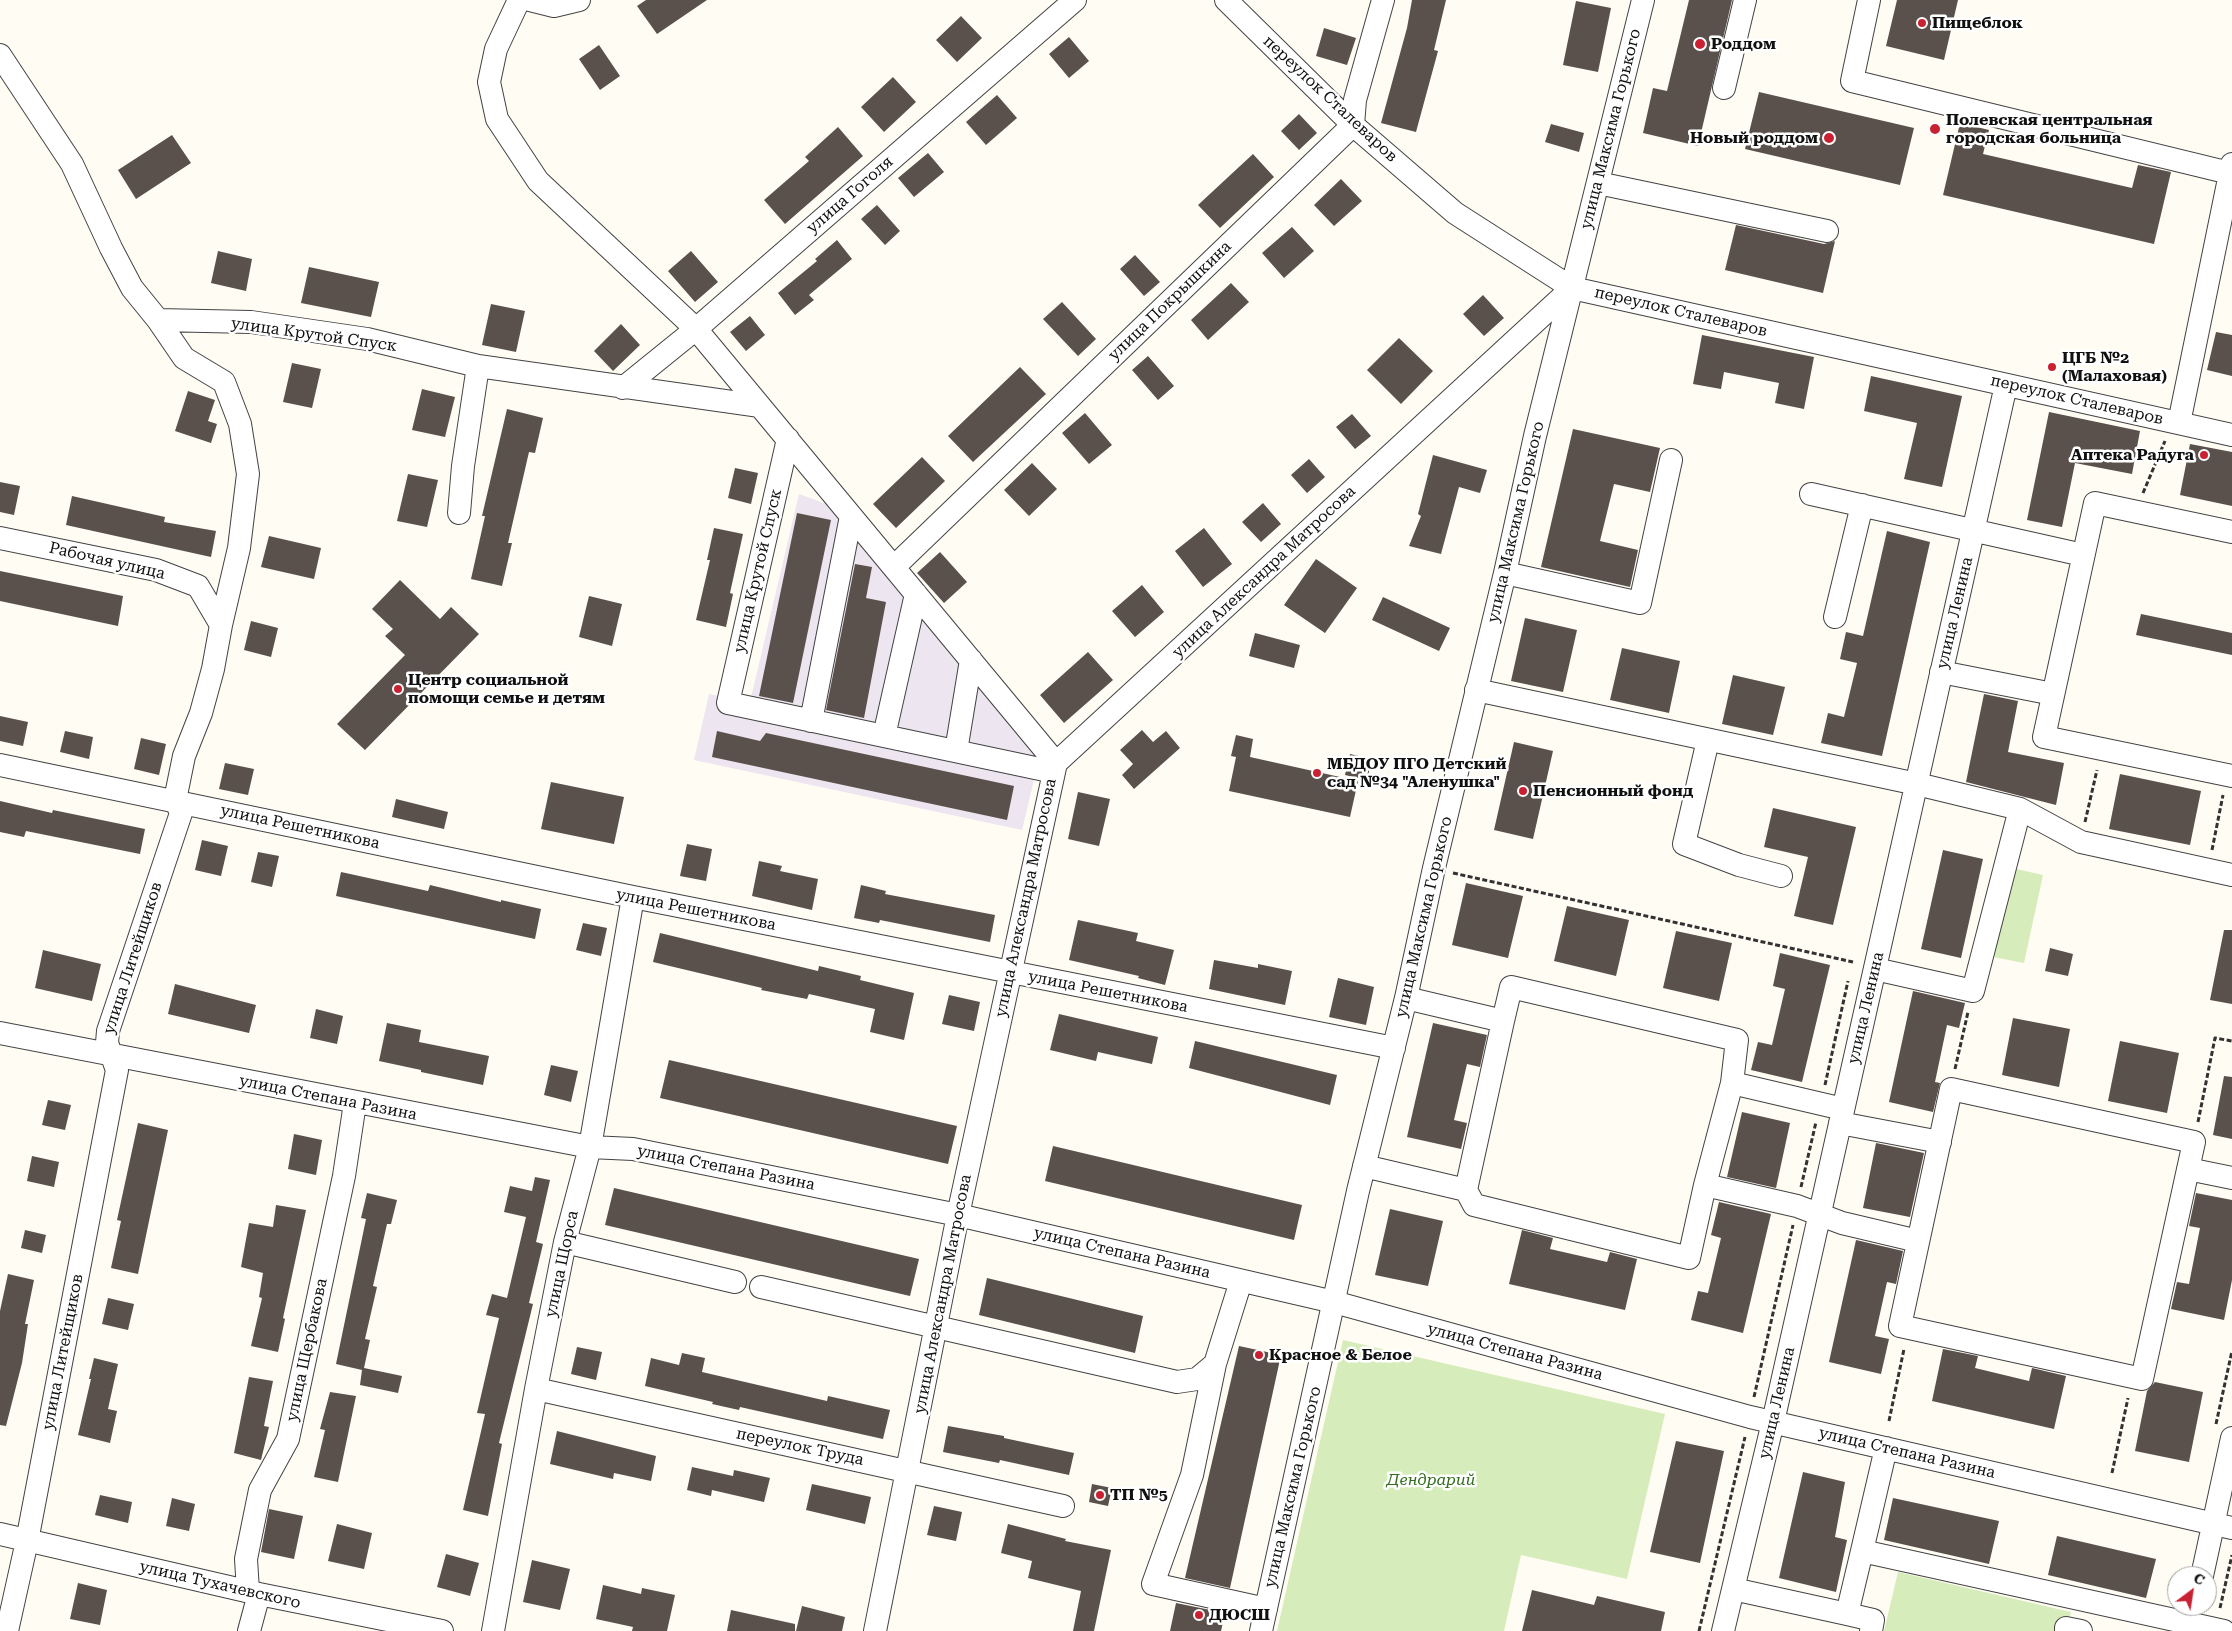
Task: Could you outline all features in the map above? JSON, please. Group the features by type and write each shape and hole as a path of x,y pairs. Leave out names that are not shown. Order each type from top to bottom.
{"street":[{"path":"518,0 496,49 490,82 496,119 538,181 696,329 971,660 1055,768"},
{"path":"530,0 554,6 579,0"},
{"name":"улица Гоголя","path":"623,388 696,329 1075,0"},
{"name":"переулок Сталеваров","path":"1226,0 1353,125 1455,213 1572,288 2232,435"},
{"path":"1353,125 1355,100 1383,0"},
{"name":"улица Максима Горького","path":"1261,1631 1364,1166 1406,998 1434,868 1505,574 1535,436 1642,0"},
{"path":"1724,88 1744,0"},
{"path":"1869,0 1852,81 2231,169 2176,423"},
{"path":"0,55 72,164 132,288 158,320"},
{"name":"улица Покрышкина","path":"894,567 1353,125"},
{"path":"1598,183 1827,231"},
{"name":"улица Александра Матросова","path":"875,1631 958,1215 1009,972 1055,768 1572,288"},
{"name":"улица Крутой Спуск","path":"158,320 251,322 367,340 478,366 760,406"},
{"name":"улица Литейщиков","path":"7,1631 27,1541 117,1070 107,1042 108,1032 181,813 175,800 184,756 201,713 213,669 220,624 239,548 248,474 240,424 224,382 184,358 158,320"},
{"path":"459,513 463,466 478,366"},
{"name":"улица Ленина","path":"1723,1631 1773,1422 2006,385"},
{"name":"улица Крутой Спуск","path":"788,439 728,703 811,721"},
{"path":"1505,574 1640,603 1671,460"},
{"path":"1811,494 2082,555"},
{"path":"2229,775 2044,737 2082,555 2095,503 2232,532"},
{"path":"1835,617 1862,506"},
{"path":"851,516 811,721 956,751 1055,768"},
{"name":"Рабочая улица","path":"0,538 156,570 198,586 220,624"},
{"path":"884,736 916,594"},
{"path":"956,751 971,660"},
{"path":"1942,672 2054,694"},
{"path":"1476,690 1917,784 2020,808 2081,842 2232,875"},
{"path":"1708,740 1684,844 1739,865 1781,876"},
{"name":"улица Решетникова","path":"0,765 633,897 1394,1048"},
{"path":"1875,969 1973,990 2020,808"},
{"name":"улица Щорса","path":"493,1631 536,1389 566,1242 590,1147 633,897"},
{"path":"1511,988 1737,1040 1732,1083 1705,1185 1689,1258 1474,1205 1466,1190 1503,1021 1511,988"},
{"path":"1406,998 1503,1021"},
{"name":"улица Степана Разина","path":"0,1033 354,1103 590,1147 633,1149 958,1215 1334,1302 1750,1417 2223,1526"},
{"path":"1732,1083 1842,1116 1940,1142"},
{"path":"1951,1089 2194,1142 2142,1379 1900,1326 1951,1089"},
{"name":"улица Щербакова","path":"249,1631 253,1593 246,1559 260,1490 288,1439 344,1176 354,1103"},
{"path":"1364,1166 1466,1190"},
{"path":"2188,1169 2232,1178"},
{"path":"1705,1185 1797,1206 1842,1223 1918,1240"},
{"path":"566,1242 735,1282"},
{"path":"1241,1281 1215,1364 1192,1475 1153,1584 1266,1609"},
{"path":"761,1288 1177,1382 1197,1379 1215,1364"},
{"name":"переулок Труда","path":"536,1389 1063,1506"},
{"path":"2206,1566 2223,1526 2232,1438"},
{"path":"1847,1614 1886,1448"},
{"name":"улица Тухачевского","path":"0,1534 253,1593 442,1631"},
{"path":"1862,1551 2192,1620 2220,1630"},
{"path":"1733,1589 1873,1620 1871,1631"},
{"path":"2066,1631 2066,1628 2082,1631"}],"path":[{"path":"2135,512 2176,423"},
{"path":"2081,842 2101,749"},
{"path":"2208,869 2229,775"},
{"path":"1434,868 1853,962"},
{"path":"1951,1089 1973,990"},
{"path":"2194,1142 2215,1038 2232,1042"},
{"path":"1889,1421 1909,1328"},
{"path":"2112,1473 2132,1377"},
{"path":"1699,1631 1750,1417"},
{"path":"2220,1630 2232,1555"}],"shaded area":[{"path":"799,494 835,507 1040,755 1022,830 694,760 709,694 750,702"}],"green space":[{"path":"2012,868 2043,875 2024,963 1993,957"},
{"name":"Дендрарий","path":"1343,1340 1665,1414 1627,1579 1521,1555 1504,1631 1277,1631"},
{"path":"1898,1572 2071,1612 2066,1631 1884,1631"}],"building":[{"path":"646,0 707,0 657,34 637,6"},
{"path":"1412,0 1446,0 1434,50 1438,51 1416,132 1381,123 1407,28"},
{"name":"Роддом","path":"1689,0 1732,0 1698,146 1643,133 1653,88 1667,91"},
{"name":"Пищеблок","path":"1897,0 1958,0 1944,60 1886,46"},
{"path":"1576,1 1611,8 1598,72 1563,65"},
{"path":"961,16 982,38 957,62 936,40"},
{"path":"1324,28 1356,38 1347,65 1316,56"},
{"path":"1069,37 1089,61 1069,78 1049,54"},
{"path":"599,45 620,76 600,90 579,59"},
{"path":"893,77 916,102 884,132 861,107"},
{"name":"Новый роддом","path":"1759,92 1914,128 1900,185 1745,149"},
{"path":"997,95 1017,118 986,145 966,122"},
{"path":"1299,114 1317,133 1299,150 1281,131"},
{"path":"1960,123 1989,130 1983,154 2132,188 2138,165 2171,172 2154,244 1943,195"},
{"path":"1551,124 1584,133 1579,152 1545,142"},
{"path":"838,127 863,156 785,224 764,200 809,161 805,157"},
{"path":"172,135 191,163 136,199 118,170"},
{"path":"928,153 944,172 914,197 898,178"},
{"path":"1253,154 1274,177 1220,228 1198,205"},
{"path":"1341,179 1362,201 1334,226 1314,205"},
{"path":"877,205 900,231 885,245 861,219"},
{"path":"1736,225 1824,244 1835,241 1823,293 1725,270"},
{"path":"1292,227 1314,251 1284,278 1262,253"},
{"path":"837,240 852,259 809,295 814,300 795,315 778,293 817,261 815,259"},
{"path":"218,251 252,259 246,291 211,283"},
{"path":"691,251 718,282 695,302 668,271"},
{"path":"1135,255 1160,282 1144,296 1120,269"},
{"path":"309,267 379,282 371,317 301,303"},
{"path":"1231,283 1249,302 1208,340 1191,320"},
{"path":"1483,295 1504,318 1484,336 1463,314"},
{"path":"1062,302 1096,339 1078,356 1043,319"},
{"path":"491,304 525,311 516,352 482,345"},
{"path":"750,316 765,335 746,351 730,332"},
{"path":"621,324 640,345 613,371 594,351"},
{"path":"2216,332 2232,335 2232,376 2207,370"},
{"path":"1702,335 1814,357 1804,409 1775,403 1779,383 1724,372 1721,389 1693,384"},
{"path":"1399,338 1433,371 1401,404 1367,370"},
{"path":"1148,356 1174,386 1158,400 1132,370"},
{"path":"292,363 321,369 312,408 283,402"},
{"path":"1020,367 1046,394 973,462 948,436"},
{"path":"1871,376 1962,396 1942,487 1904,479 1917,423 1864,411"},
{"path":"422,389 455,397 445,437 412,430"},
{"path":"188,391 215,400 208,421 217,424 211,443 175,431"},
{"path":"507,409 543,418 535,453 529,452 508,543 512,543 502,586 471,579 485,516 482,516"},
{"path":"2049,412 2140,431 2132,474 2075,463 2062,527 2027,520"},
{"path":"1085,413 1112,445 1089,464 1062,433"},
{"path":"1352,414 1371,436 1355,449 1336,427"},
{"path":"1573,429 1660,448 1650,492 1614,484 1600,541 1638,550 1630,587 1541,567"},
{"path":"2190,444 2232,452 2232,506 2180,495"},
{"path":"1433,455 1487,470 1480,493 1459,487 1441,554 1409,546 1421,516 1418,514"},
{"path":"922,457 945,481 896,528 873,504"},
{"path":"1309,459 1325,477 1307,493 1291,475"},
{"path":"1032,463 1057,489 1029,516 1004,490"},
{"path":"735,468 758,473 751,504 728,498"},
{"path":"408,474 438,480 427,527 397,521"},
{"path":"0,482 20,486 14,515 0,512"},
{"path":"72,496 165,517 164,522 216,531 211,557 66,525"},
{"path":"1263,503 1281,524 1261,542 1242,522"},
{"path":"797,513 831,520 793,703 759,696"},
{"path":"714,528 743,534 730,593 733,594 726,627 696,620 710,560 707,560"},
{"path":"1204,528 1232,564 1203,587 1175,551"},
{"path":"1887,531 1930,542 1882,756 1821,743 1828,713 1844,717 1857,663 1840,659 1846,632 1863,636"},
{"path":"269,536 321,548 314,579 261,567"},
{"path":"940,552 967,582 944,603 917,573"},
{"path":"1316,559 1357,588 1325,633 1284,605"},
{"path":"855,564 872,567 866,598 886,602 864,718 826,710"},
{"path":"0,571 123,596 118,626 0,601"},
{"name":"Центр социальной помощи семье и детям","path":"400,580 440,619 451,607 479,634 365,750 337,724 405,655 385,636 393,629 372,609"},
{"path":"1142,585 1164,612 1135,637 1112,611"},
{"path":"589,596 622,604 612,646 579,637"},
{"path":"1383,597 1450,628 1439,651 1372,620"},
{"path":"2141,614 2232,633 2232,655 2136,635"},
{"path":"1525,618 1577,630 1563,692 1511,681"},
{"path":"251,621 278,628 271,657 244,650"},
{"path":"1255,633 1300,645 1294,668 1249,656"},
{"path":"1622,648 1680,661 1669,713 1610,700"},
{"path":"1088,652 1113,680 1064,723 1040,695"},
{"path":"1733,675 1785,687 1773,735 1722,724"},
{"path":"1984,694 2018,701 2008,752 2064,763 2056,805 1966,782"},
{"path":"0,716 28,722 23,746 0,741"},
{"path":"1142,730 1153,742 1166,731 1180,748 1134,789 1122,775 1133,764 1120,750"},
{"path":"65,731 93,737 89,759 60,752"},
{"path":"717,731 760,741 766,733 1014,786 1007,820 712,757"},
{"path":"1236,735 1253,739 1250,757 1358,781 1350,817 1229,791 1236,757 1231,756"},
{"path":"141,738 166,744 159,775 134,769"},
{"name":"Пенсионный фонд","path":"1514,742 1553,751 1533,839 1494,830"},
{"path":"1350,754 1372,759 1367,780 1345,775"},
{"path":"225,763 254,769 248,795 219,789"},
{"path":"2120,774 2201,791 2190,845 2109,829"},
{"path":"551,782 624,797 614,844 541,829"},
{"path":"1078,792 1110,799 1099,846 1068,839"},
{"path":"396,799 448,812 444,829 392,817"},
{"path":"0,801 52,813 53,810 145,829 140,854 26,831 24,837 0,832"},
{"path":"1773,808 1856,827 1833,925 1794,916 1808,857 1764,847"},
{"path":"202,840 228,846 221,876 195,870"},
{"path":"687,844 712,849 706,881 680,876"},
{"path":"1943,850 1983,859 1961,958 1921,949"},
{"path":"258,852 279,856 272,887 251,882"},
{"path":"759,861 782,866 780,871 818,879 812,910 752,896"},
{"path":"341,872 428,891 430,885 501,902 501,900 541,909 535,939 336,896"},
{"path":"1466,883 1523,896 1508,958 1452,945"},
{"path":"861,885 886,891 885,894 995,915 990,942 880,920 879,923 854,918"},
{"path":"1567,906 1629,920 1616,976 1554,961"},
{"path":"1078,920 1138,933 1136,941 1174,950 1165,985 1138,978 1139,976 1069,960"},
{"path":"583,923 607,928 601,956 576,950"},
{"path":"2224,930 2232,930 2232,1004 2210,1000"},
{"path":"1676,931 1732,943 1719,1001 1663,988"},
{"path":"660,933 818,971 819,966 861,976 860,980 914,993 904,1040 870,1032 875,1009 809,994 807,999 761,990 762,988 653,962"},
{"path":"2050,948 2073,954 2068,976 2045,971"},
{"path":"43,950 101,964 92,1001 35,988"},
{"path":"1780,953 1830,965 1802,1082 1751,1070 1758,1042 1772,1045 1785,989 1773,986"},
{"path":"1214,960 1258,968 1258,964 1292,971 1285,1005 1209,989"},
{"path":"1338,978 1374,987 1366,1025 1329,1017"},
{"path":"175,984 256,1005 249,1033 168,1014"},
{"path":"1913,991 1965,1003 1959,1028 1947,1025 1935,1082 1940,1083 1933,1112 1889,1102"},
{"path":"949,995 980,1002 974,1031 942,1024"},
{"path":"316,1009 343,1016 337,1044 310,1038"},
{"path":"1059,1014 1158,1037 1152,1064 1098,1052 1096,1061 1050,1050"},
{"path":"2013,1018 2070,1029 2059,1087 2002,1075"},
{"path":"387,1023 421,1030 419,1042 489,1056 483,1085 379,1061"},
{"path":"1433,1023 1487,1035 1480,1067 1467,1064 1454,1120 1467,1123 1461,1149 1407,1137"},
{"path":"1195,1041 1337,1075 1330,1105 1189,1068"},
{"path":"2120,1041 2179,1053 2167,1113 2108,1101"},
{"path":"669,1060 957,1126 948,1164 660,1098"},
{"path":"551,1065 578,1071 571,1102 544,1095"},
{"path":"2224,1076 2232,1077 2232,1139 2213,1135"},
{"path":"48,1100 71,1105 65,1130 42,1125"},
{"path":"1742,1112 1790,1123 1776,1188 1727,1177"},
{"path":"138,1123 168,1130 138,1274 111,1268 121,1221 117,1220"},
{"path":"294,1134 322,1140 316,1175 288,1169"},
{"path":"1876,1143 1924,1153 1910,1217 1863,1208"},
{"path":"1053,1146 1302,1205 1294,1240 1045,1181"},
{"path":"32,1156 59,1162 54,1187 27,1181"},
{"path":"535,1177 550,1180 536,1242 543,1244 529,1303 533,1304 499,1443 502,1444 488,1516 463,1510 485,1414 477,1413 499,1318 486,1315 492,1294 507,1298 526,1217 504,1212 510,1186 532,1191"},
{"path":"614,1188 919,1259 910,1296 605,1225"},
{"path":"367,1193 397,1200 391,1224 387,1224 373,1286 377,1287 365,1339 370,1340 364,1368 402,1376 398,1393 360,1385 362,1370 336,1364 366,1219 361,1218"},
{"path":"2196,1193 2232,1200 2232,1280 2224,1320 2171,1309 2177,1282 2189,1284 2200,1228 2189,1226"},
{"path":"1719,1202 1771,1214 1743,1333 1691,1320 1698,1291 1708,1293 1721,1238 1711,1235"},
{"path":"276,1205 306,1210 283,1318 285,1319 278,1352 251,1346 262,1298 259,1297 263,1273 241,1267 249,1223 273,1227"},
{"path":"1390,1209 1443,1221 1428,1286 1375,1275"},
{"path":"25,1230 46,1235 42,1253 21,1248"},
{"path":"1522,1230 1553,1238 1550,1249 1607,1262 1610,1252 1637,1259 1625,1310 1509,1284"},
{"path":"1856,1240 1903,1251 1896,1284 1887,1282 1875,1336 1889,1339 1881,1374 1829,1362"},
{"path":"8,1274 34,1280 25,1324 28,1324 22,1363 6,1426 0,1425 0,1311"},
{"path":"987,1278 1143,1316 1135,1353 979,1315"},
{"path":"108,1298 134,1304 128,1330 102,1324"},
{"path":"1239,1346 1281,1355 1230,1588 1185,1578"},
{"path":"577,1347 602,1352 596,1380 571,1374"},
{"path":"1943,1349 1978,1356 1975,1368 2029,1381 2032,1368 2066,1376 2054,1429 1932,1401"},
{"path":"682,1353 705,1358 702,1372 827,1401 828,1396 890,1410 883,1439 740,1407 739,1410 712,1404 713,1402 645,1386 651,1358 679,1365"},
{"path":"94,1358 118,1364 108,1409 117,1411 110,1443 78,1435"},
{"path":"249,1377 273,1381 264,1426 269,1427 261,1460 234,1453"},
{"path":"2155,1382 2203,1392 2189,1462 2135,1451 2147,1391"},
{"path":"330,1392 356,1396 338,1482 314,1477 325,1430 320,1429"},
{"path":"948,1426 1004,1436 1004,1438 1074,1453 1069,1475 1000,1460 999,1463 943,1452"},
{"path":"557,1431 656,1456 651,1481 614,1473 613,1479 550,1464"},
{"path":"1676,1441 1724,1451 1700,1563 1650,1552"},
{"path":"692,1467 733,1476 734,1470 770,1478 764,1502 712,1490 711,1496 687,1490"},
{"path":"1803,1472 1845,1482 1835,1537 1847,1540 1836,1592 1779,1578"},
{"path":"812,1484 871,1497 865,1524 806,1510"},
{"name":"ТП №5","path":"1092,1484 1112,1488 1108,1506 1089,1502"},
{"path":"100,1495 132,1502 128,1523 95,1515"},
{"path":"172,1498 195,1504 189,1531 166,1526"},
{"path":"1893,1498 1999,1521 1989,1564 1884,1540"},
{"path":"934,1506 962,1512 956,1541 927,1535"},
{"path":"269,1509 303,1516 294,1559 261,1552"},
{"path":"337,1524 372,1533 364,1569 328,1561"},
{"path":"1008,1524 1066,1539 1065,1541 1111,1550 1094,1631 1073,1631 1081,1591 1028,1578 1032,1561 1001,1553"},
{"path":"2057,1536 2156,1559 2146,1598 2048,1575"},
{"path":"446,1554 479,1563 470,1596 437,1587"},
{"path":"532,1560 570,1569 560,1610 523,1602"},
{"path":"78,1583 107,1590 100,1625 70,1619"},
{"path":"603,1585 641,1594 642,1588 675,1595 667,1631 632,1631 633,1627 596,1619"},
{"path":"1532,1590 1594,1605 1597,1596 1665,1612 1661,1631 1522,1631"},
{"name":"ДЮСШ","path":"1176,1603 1225,1613 1221,1631 1170,1631"},
{"path":"802,1606 845,1617 842,1631 796,1631"},
{"path":"731,1610 795,1624 795,1631 727,1631"}],"place":[{"name":"Пищеблок","path":"1922,23"},
{"name":"Роддом","path":"1700,44"},
{"name":"Полевская центральная городская больница","path":"1935,129"},
{"name":"Новый роддом","path":"1829,138"},
{"name":"ЦГБ №2 (Малаховая)","path":"2052,367"},
{"name":"Аптека Радуга","path":"2204,455"},
{"name":"Центр социальной помощи семье и детям","path":"398,689"},
{"name":"МБДОУ ПГО Детский сад №34 \"Аленушка\"","path":"1317,773"},
{"name":"Пенсионный фонд","path":"1523,791"},
{"name":"Красное & Белое","path":"1259,1355"},
{"name":"ТП №5","path":"1100,1495"},
{"name":"ДЮСШ","path":"1199,1615"}]}
